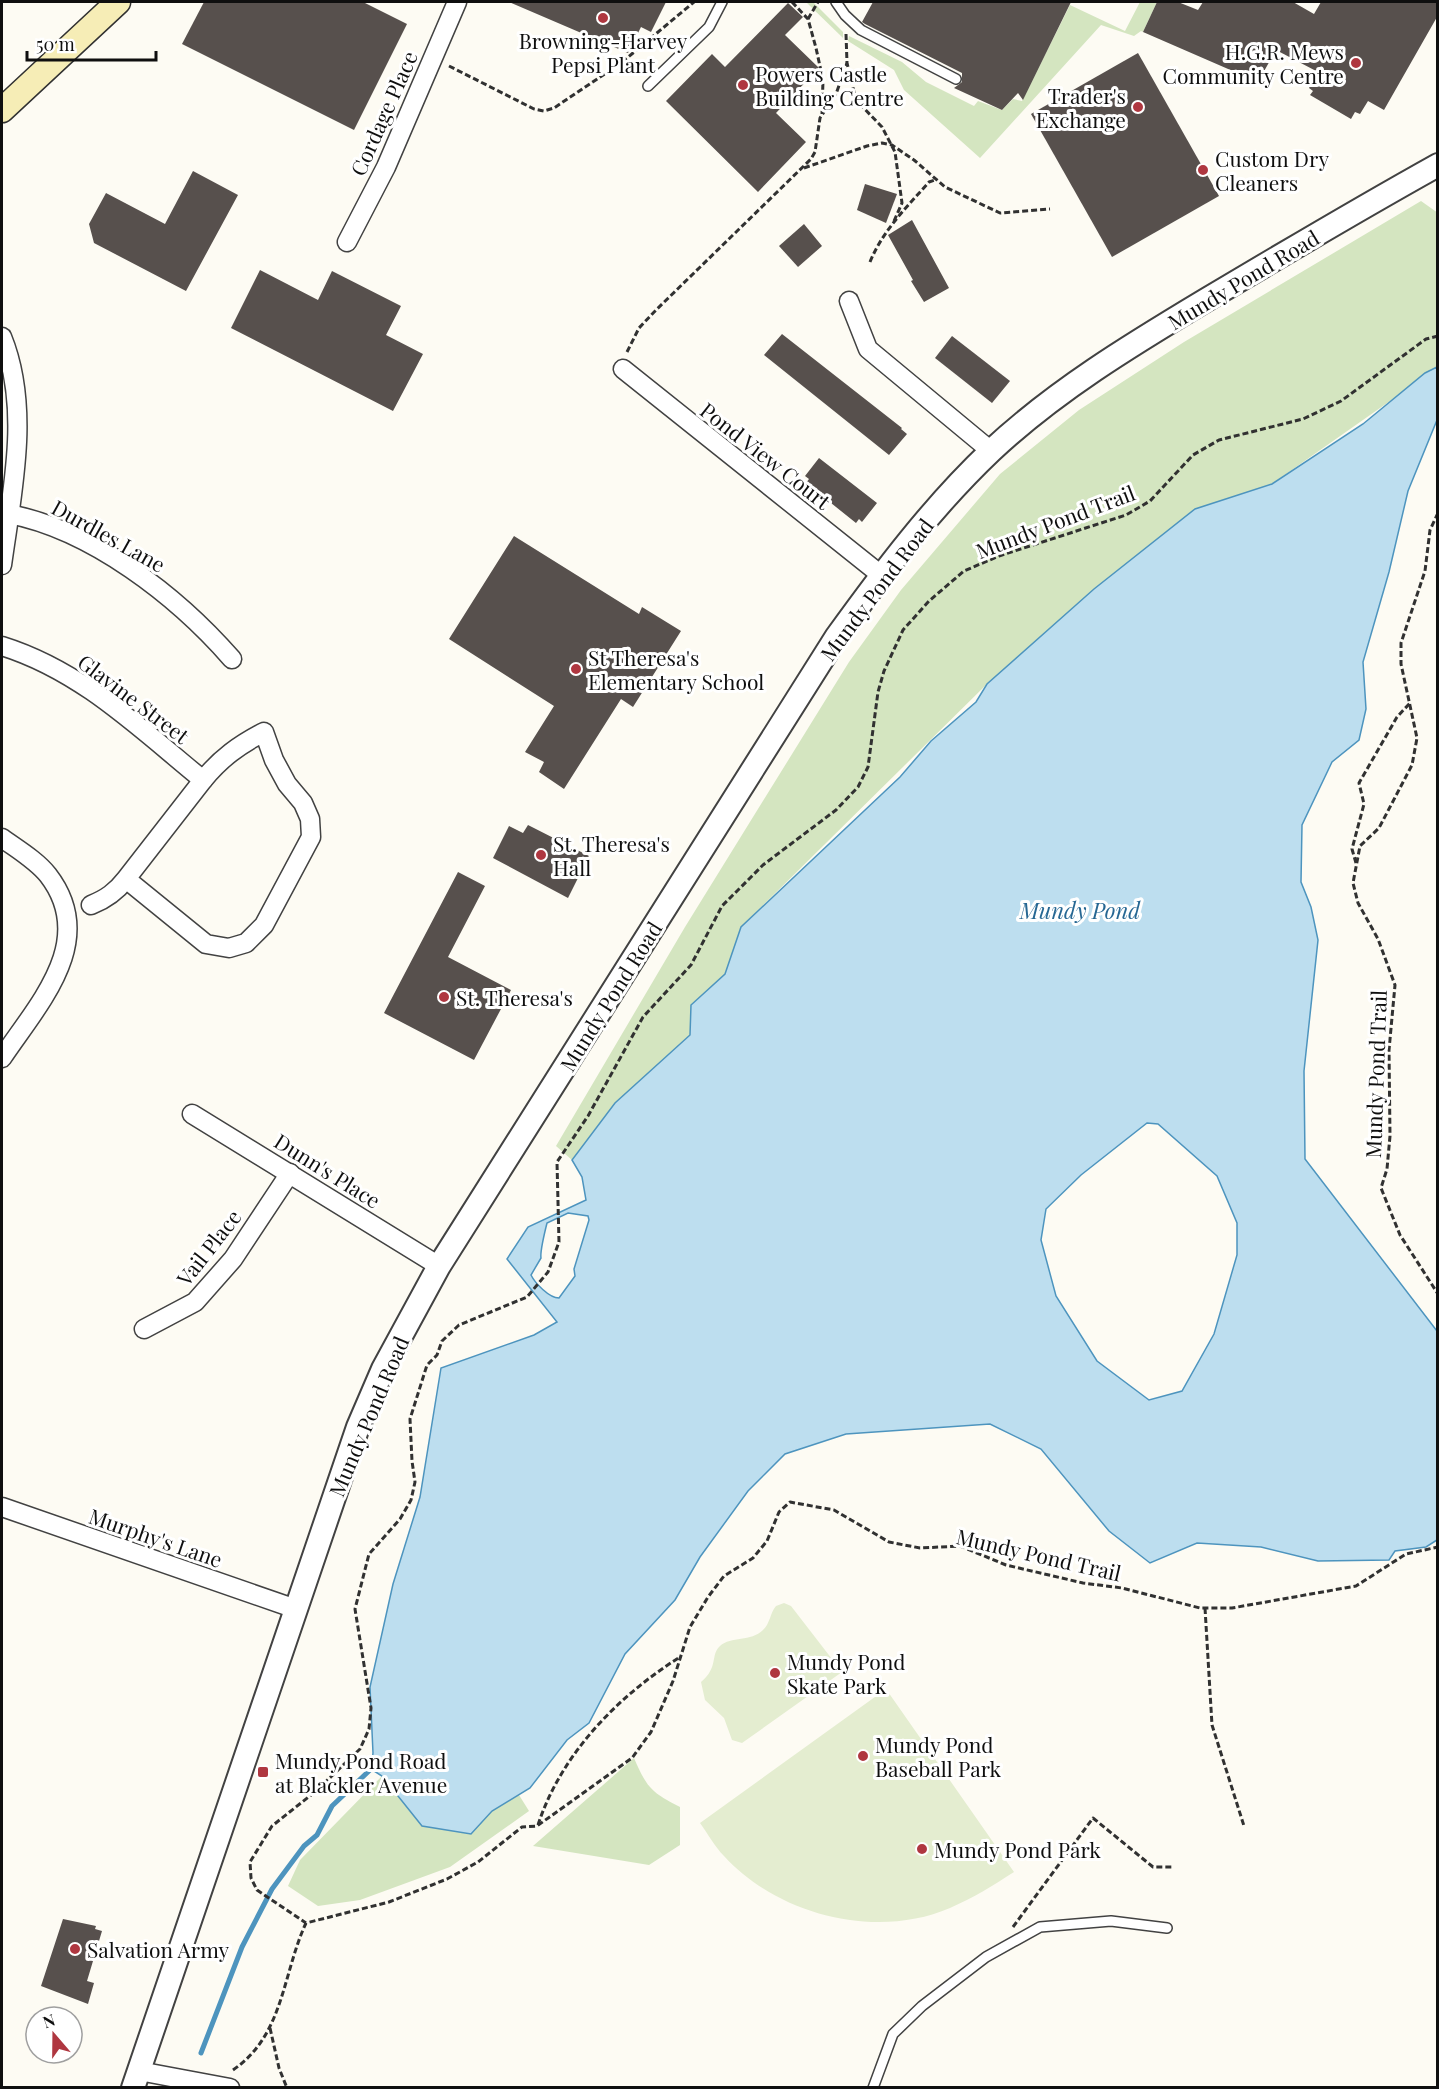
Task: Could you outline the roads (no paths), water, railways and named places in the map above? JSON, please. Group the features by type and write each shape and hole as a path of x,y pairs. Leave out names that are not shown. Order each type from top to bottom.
{"main road":[{"path":"2,110 118,2"}],"street":[{"name":"Cordage Place","path":"347,242 386,167 457,2"},
{"name":"Mundy Pond Road","path":"136,2079 358,1427 383,1369 439,1266 837,636 881,575 942,501 991,452 1050,402 1149,335 1437,165"},
{"path":"849,301 868,349 991,452"},
{"path":"2,337 10,360 17,402 9,514 2,565"},
{"name":"Pond View Court","path":"623,369 881,575"},
{"name":"Durdles Lane","path":"9,514 34,519 128,567 178,603 232,658"},
{"name":"Glavine Street","path":"2,646 61,670 89,687 202,780"},
{"path":"91,905 111,895 126,879 202,780 232,750 264,732 278,768 303,803 310,819 311,837 264,925 246,943 228,948 206,944 126,879"},
{"path":"2,838 47,874 60,893 69,936 65,956 53,982 2,1058"},
{"name":"Dunn's Place","path":"192,1114 439,1266"},
{"name":"Vail Place","path":"144,1329 195,1302 233,1259 290,1173"},
{"name":"Murphy's Lane","path":"2,1507 296,1609"},
{"path":"136,2079 222,2085"}],"lane":[{"path":"648,86 708,27 722,2"},
{"path":"836,2 849,20 861,30 956,79"},
{"path":"873,2088 893,2034 936,1993 995,1952 1040,1927 1111,1921 1167,1928"}],"water":[{"name":"Mundy Pond","path":"1437,367 1437,420 1408,491 1389,572 1363,662 1366,709 1359,740 1332,762 1302,825 1301,882 1311,907 1318,940 1304,1071 1305,1159 1437,1331 1437,1540 1426,1547 1395,1551 1389,1560 1318,1561 1261,1547 1197,1543 1150,1563 1109,1531 1041,1449 990,1424 846,1434 785,1454 748,1491 700,1557 675,1600 625,1654 589,1723 567,1740 530,1788 492,1811 471,1834 422,1826 382,1776 371,1769 373,1753 370,1687 393,1584 420,1497 441,1368 534,1335 557,1322 507,1259 528,1227 586,1200 582,1177 572,1160 615,1103 690,1035 691,1005 725,974 741,927 900,777 931,741 976,702 987,684 1094,589 1195,509 1272,484 1363,424 1425,373","holes":["1147,1123 1158,1124 1217,1176 1237,1223 1237,1255 1214,1334 1182,1391 1149,1400 1097,1361 1056,1296 1041,1240 1046,1209 1081,1175","568,1213 588,1216 589,1220 574,1269 575,1276 559,1298 547,1293 531,1275 541,1258 547,1223"]}],"waterway":[{"path":"201,2053 242,1947 272,1889 304,1846 317,1835 332,1806 371,1769"}],"place":[{"name":"Browning-Harvey Pepsi Plant","path":"603,18"},
{"name":"H.G.R. Mews Community Centre","path":"1356,63"},
{"name":"Powers Castle Building Centre","path":"743,85"},
{"name":"Trader's Exchange","path":"1138,107"},
{"name":"Custom Dry Cleaners","path":"1203,170"},
{"name":"St Theresa's Elementary School","path":"576,669"},
{"name":"St. Theresa's Hall","path":"541,855"},
{"name":"St. Theresa's","path":"444,997"},
{"name":"Mundy Pond Skate Park","path":"775,1673"},
{"name":"Mundy Pond Baseball Park","path":"863,1756"},
{"name":"Mundy Pond Road at Blackler Avenue","path":"263,1772"},
{"name":"Mundy Pond Park","path":"922,1849"},
{"name":"Salvation Army","path":"75,1949"}]}
